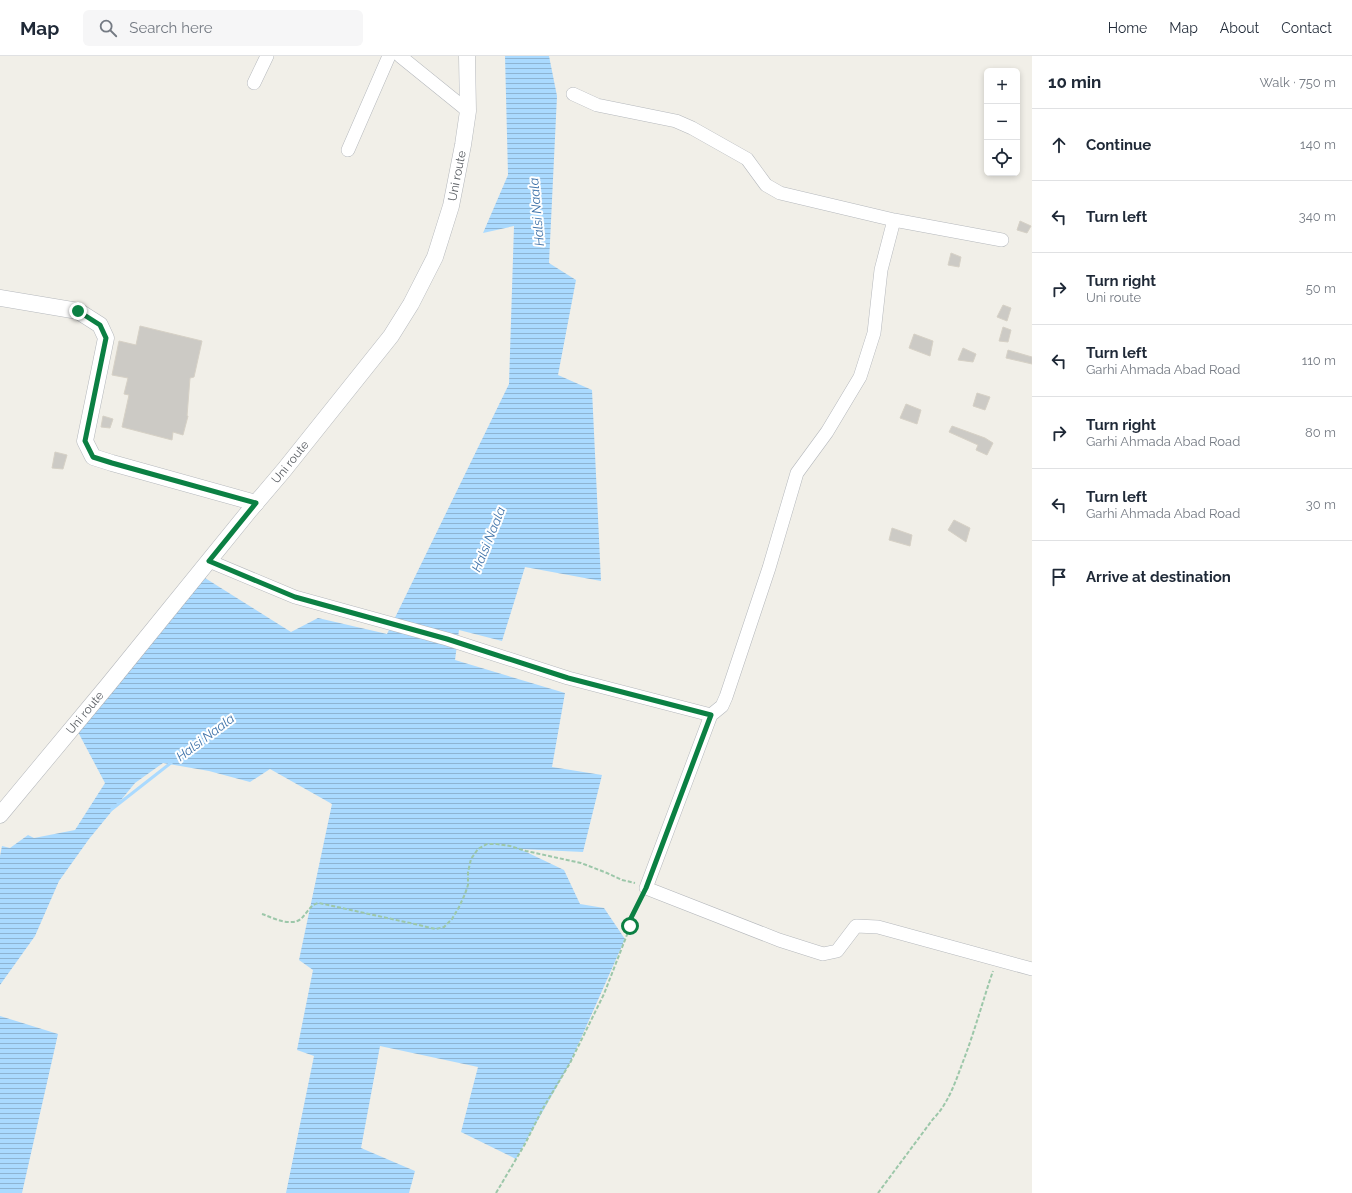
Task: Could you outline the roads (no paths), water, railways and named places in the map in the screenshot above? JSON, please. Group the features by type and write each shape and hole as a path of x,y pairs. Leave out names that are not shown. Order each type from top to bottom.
{"street":[{"path":"254,83 267,56"},
{"path":"348,150 389,56"},
{"path":"400,56 468,111"},
{"name":"Uni route","path":"0,815 284,470 392,336 435,257 451,206 463,146 468,111 467,56"},
{"path":"573,94 597,105 676,120 748,159 766,186 780,193 894,220 1002,240"},
{"path":"894,220 882,270 874,333 860,377 827,432 797,473 726,697 722,706 711,715 646,888 779,940 823,954 837,951 856,926 878,927 997,960 1032,968"},
{"path":"0,298 78,311 100,325 106,338 85,441 93,457 256,503"},
{"path":"209,561 295,597 447,639 568,678 711,715"}],"water":[{"path":"505,56 549,56 557,96 549,263 576,280 558,375 592,390 601,581 525,567 502,641 459,630 455,660 565,693 552,767 602,775 583,852 520,849 564,870 580,904 604,908 625,939 570,1063 516,1159 461,1132 478,1067 380,1046 361,1148 415,1171 409,1193 286,1193 314,1056 297,1050 313,970 299,960 332,804 270,769 250,782 209,771 163,763 135,783 89,839 59,881 35,936 0,985 0,856 2,846 10,848 28,835 34,838 75,830 105,783 78,732 205,578 291,632 318,618 387,634 509,384 514,226 483,233 508,175"},
{"path":"0,1016 58,1034 22,1193 0,1193"}],"waterway":[{"name":"Halsi Naala","path":"112,809 172,762"}]}
